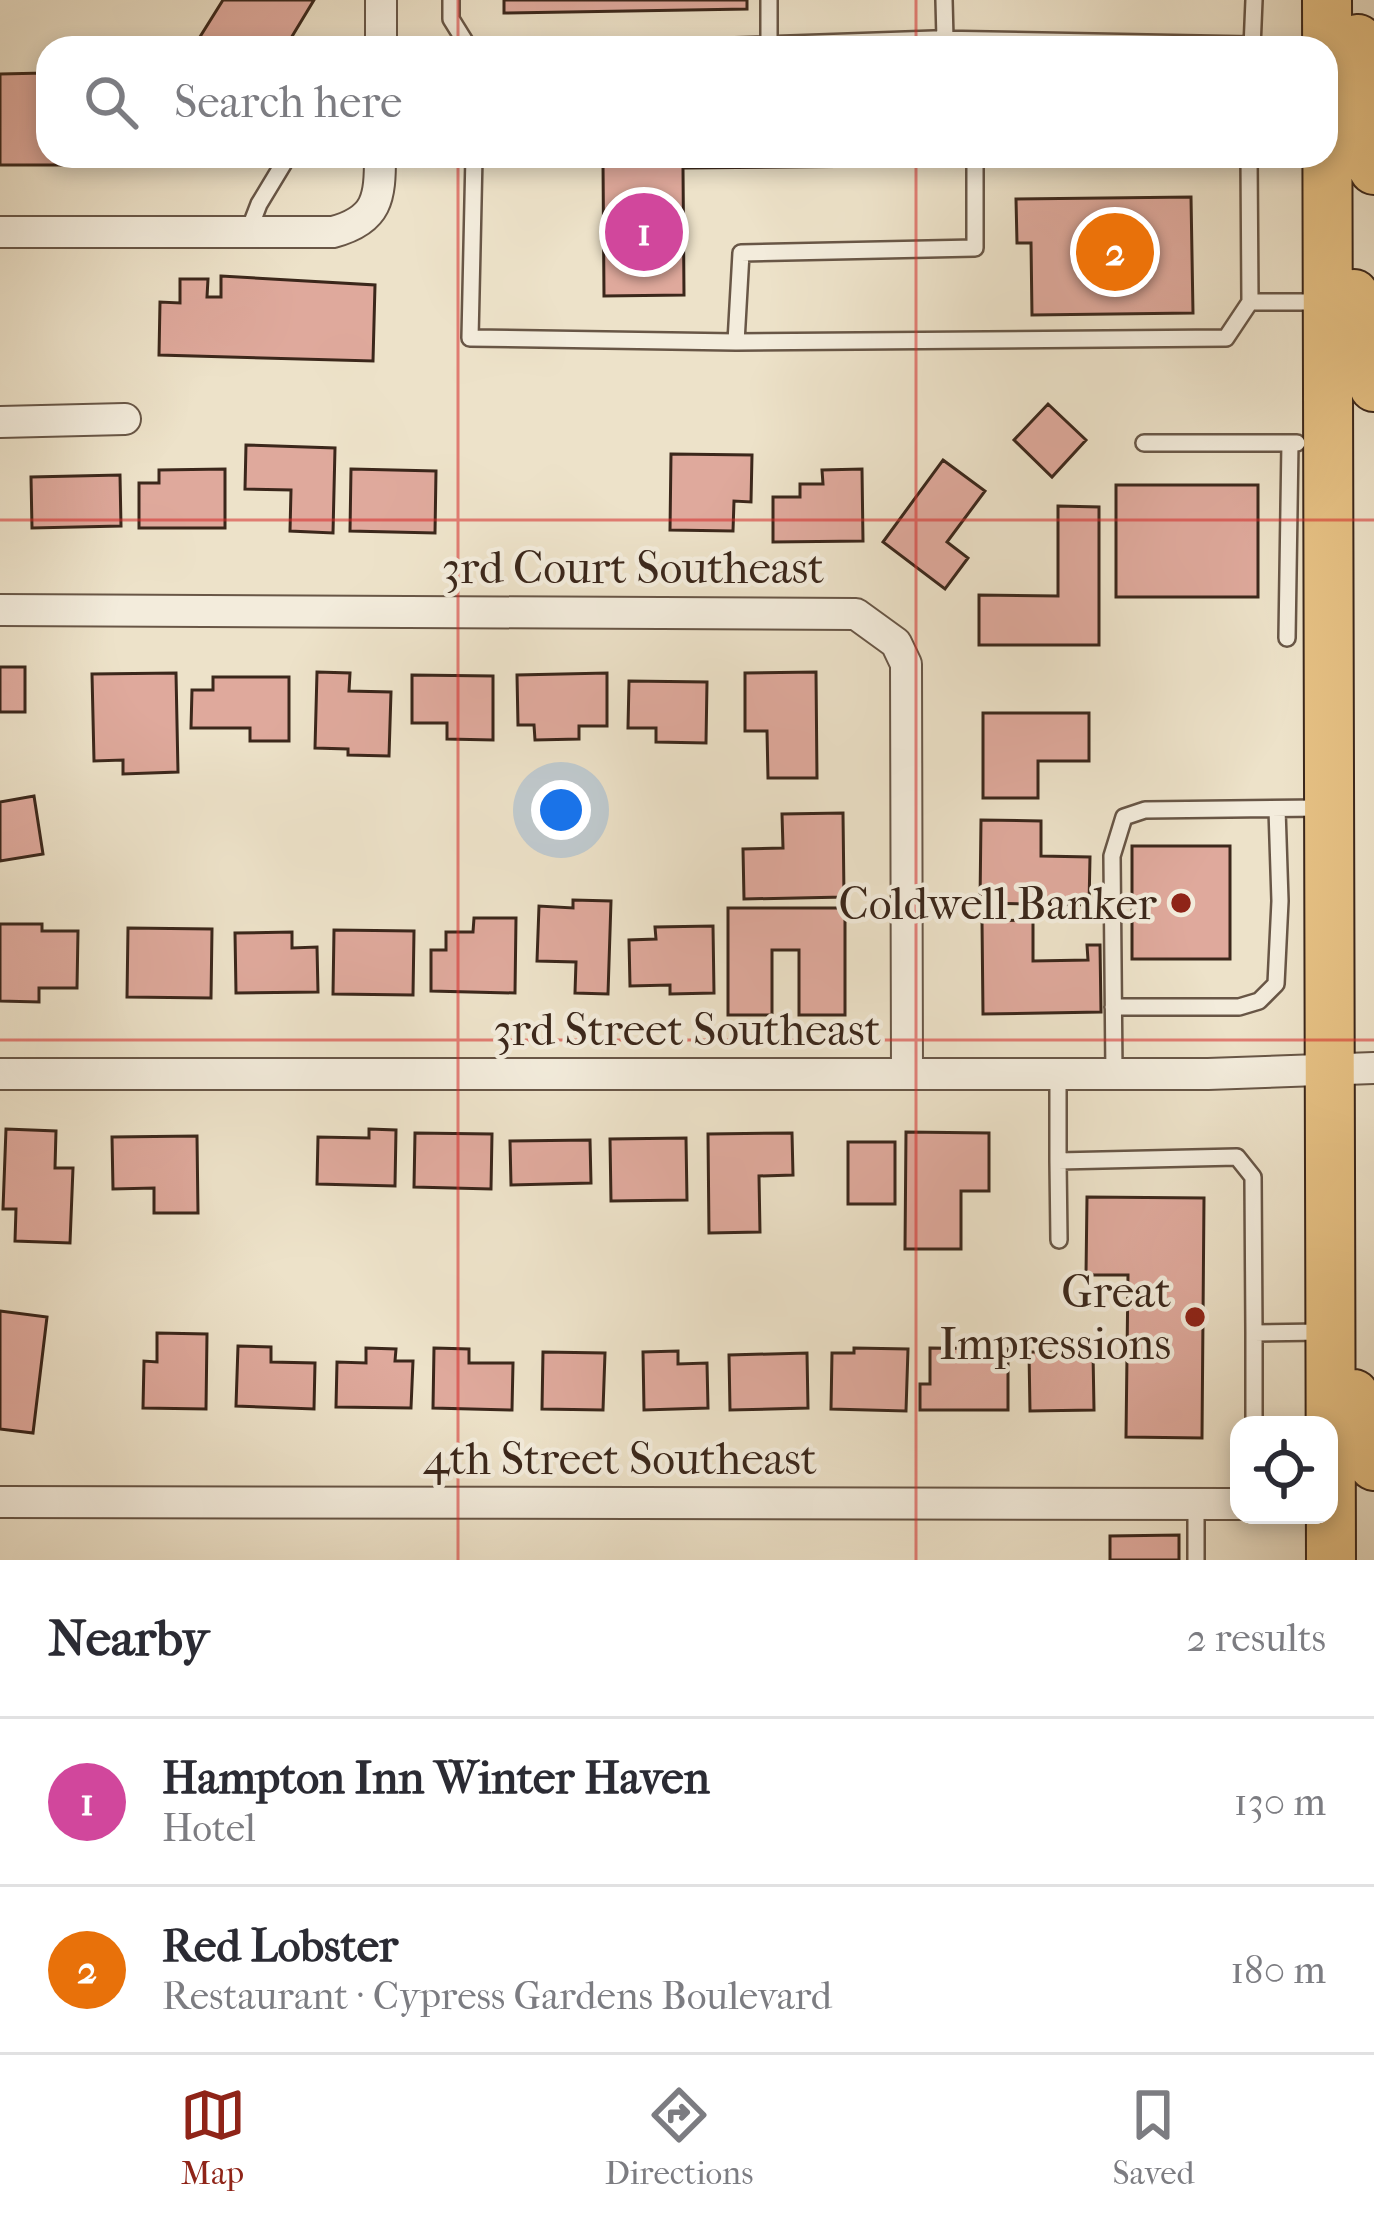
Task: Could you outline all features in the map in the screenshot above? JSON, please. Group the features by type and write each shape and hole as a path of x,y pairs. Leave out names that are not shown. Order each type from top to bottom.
{"main road":[{"path":"1327,0 1332,36"},
{"path":"1350,0 1357,6 1365,153 1351,172 1336,181 1363,358 1374,387"},
{"path":"1330,1416 1331,1314 1353,1068 1331,808 1310,443 1351,172 1338,79"},
{"path":"1331,1314 1357,1407 1360,1448 1374,1466"},
{"path":"1338,1523 1353,1560"},
{"path":"1330,1524 1331,1560"}],"street":[{"path":"375,36 380,0"},
{"path":"0,232 333,232 356,226 370,213 380,191 380,168"},
{"path":"0,422 125,419"},
{"name":"3rd Court Southeast","path":"0,610 856,614 896,643 906,664 907,1074"},
{"name":"3rd Street Southeast","path":"0,1074 1114,1074 1353,1068"},
{"name":"4th Street Southeast","path":"0,1502 1230,1504"}],"lane":[{"path":"451,0 451,19 462,36"},
{"path":"769,0 769,36"},
{"path":"944,0 945,36"},
{"path":"1252,36 1254,0"},
{"path":"249,230 281,168"},
{"path":"474,168 470,338 736,342 1226,338 1250,302 1249,168"},
{"path":"736,342 741,254 975,248 975,168"},
{"path":"1250,302 1329,302"},
{"path":"1144,443 1310,443 1287,638"},
{"path":"1114,1074 1112,856 1124,817 1144,810 1331,808"},
{"path":"1113,1007 1239,1007 1259,1001 1276,984 1277,809"},
{"path":"1058,1074 1059,1240"},
{"path":"1058,1161 1238,1157 1247,1166 1253,1178 1254,1416"},
{"path":"1254,1333 1331,1314"},
{"path":"1196,1504 1196,1560"}],"building":[{"path":"223,0 314,0 292,36 200,36"},
{"path":"504,0 747,0 747,9 504,13"},
{"path":"36,73 36,165 0,165 0,74"},
{"path":"603,168 683,168 684,295 604,296"},
{"path":"1191,197 1193,313 1032,315 1031,243 1017,243 1016,199"},
{"path":"221,276 375,285 373,361 159,355 160,302 180,303 180,279 208,279 207,297 221,297"},
{"path":"1048,404 1086,440 1052,477 1014,440"},
{"path":"246,445 335,448 333,533 290,531 291,490 245,489"},
{"path":"671,454 752,455 751,502 734,501 733,531 670,530"},
{"path":"943,460 985,491 947,542 968,558 945,589 883,542"},
{"path":"225,469 225,528 139,528 139,483 159,483 159,470"},
{"path":"351,469 436,471 435,533 350,531"},
{"path":"862,469 863,541 773,542 773,497 800,497 800,484 823,484 822,470"},
{"path":"120,475 121,526 32,528 31,477"},
{"path":"1116,485 1258,485 1258,597 1116,597"},
{"path":"1058,506 1099,507 1099,645 979,645 979,595 1058,596"},
{"path":"0,667 25,667 25,712 0,712"},
{"path":"317,672 350,673 349,691 391,692 389,756 315,748"},
{"path":"816,672 817,778 768,778 767,731 745,731 745,673"},
{"path":"176,673 178,772 123,774 123,760 94,761 92,674"},
{"path":"607,673 607,726 579,726 579,739 535,740 534,725 518,725 517,675"},
{"path":"412,675 493,676 493,740 447,739 447,723 412,723"},
{"path":"213,677 289,677 289,741 250,741 250,728 191,728 192,690 213,690"},
{"path":"629,681 707,682 706,743 656,742 656,728 628,728"},
{"path":"983,713 1089,713 1089,761 1038,761 1038,798 983,798"},
{"path":"34,796 43,854 0,861 0,802"},
{"path":"843,813 844,897 744,899 743,849 783,848 782,814"},
{"path":"981,820 1041,821 1041,856 1090,857 1089,905 980,903"},
{"name":"Coldwell Banker","path":"1132,846 1230,846 1230,959 1132,959"},
{"path":"573,900 611,901 608,994 575,993 576,962 537,961 539,906 573,908"},
{"path":"728,908 845,908 845,1015 799,1015 799,950 772,950 772,1015 728,1015"},
{"path":"474,918 516,918 515,993 431,991 431,950 446,950 446,932 473,932"},
{"path":"1033,920 1033,961 1088,960 1087,945 1100,945 1101,1012 983,1014 982,921"},
{"path":"0,924 42,924 42,931 78,931 77,988 39,988 39,1002 0,1001"},
{"path":"713,926 714,993 670,994 670,985 630,986 629,940 656,939 655,927"},
{"path":"128,928 212,929 211,998 127,997"},
{"path":"334,930 414,931 413,995 333,994"},
{"path":"292,932 292,948 317,947 318,992 236,993 235,933"},
{"path":"6,1129 56,1131 55,1168 73,1168 70,1243 15,1241 16,1209 3,1209"},
{"path":"369,1129 396,1130 395,1186 317,1184 318,1137 369,1138"},
{"path":"906,1132 989,1133 989,1191 961,1191 961,1249 905,1249"},
{"path":"415,1133 492,1134 491,1189 414,1187"},
{"path":"792,1133 793,1175 759,1176 760,1232 709,1233 708,1134"},
{"path":"197,1136 198,1213 154,1213 154,1188 113,1189 112,1137"},
{"path":"686,1138 687,1200 611,1201 610,1139"},
{"path":"590,1140 591,1183 511,1185 510,1141"},
{"path":"848,1142 895,1142 895,1204 848,1204"},
{"path":"1087,1197 1204,1198 1202,1438 1126,1437 1128,1275 1086,1275"},
{"path":"0,1311 47,1317 33,1433 0,1429"},
{"path":"157,1333 207,1334 206,1409 143,1408 144,1361 157,1362"},
{"path":"238,1346 271,1347 271,1362 315,1363 314,1409 236,1406"},
{"path":"366,1348 396,1349 395,1361 413,1361 411,1408 336,1407 337,1362 366,1363"},
{"path":"434,1348 469,1349 469,1363 513,1363 512,1410 433,1408"},
{"path":"854,1348 908,1349 906,1411 831,1409 832,1353 854,1353"},
{"path":"930,1348 1008,1349 1008,1410 920,1410 920,1384 930,1384"},
{"path":"678,1351 678,1364 707,1363 708,1408 644,1410 643,1352"},
{"path":"543,1352 605,1353 603,1410 542,1409"},
{"path":"1029,1352 1093,1352 1094,1410 1030,1411"},
{"path":"807,1353 808,1408 730,1410 729,1355"},
{"path":"1179,1535 1179,1560 1110,1560 1110,1536"}],"place":[{"name":"Hampton Inn Winter Haven","path":"644,232"},
{"name":"Red Lobster","path":"1115,252"},
{"name":"Coldwell Banker","path":"1181,903"},
{"name":"Great Impressions","path":"1195,1317"}]}
